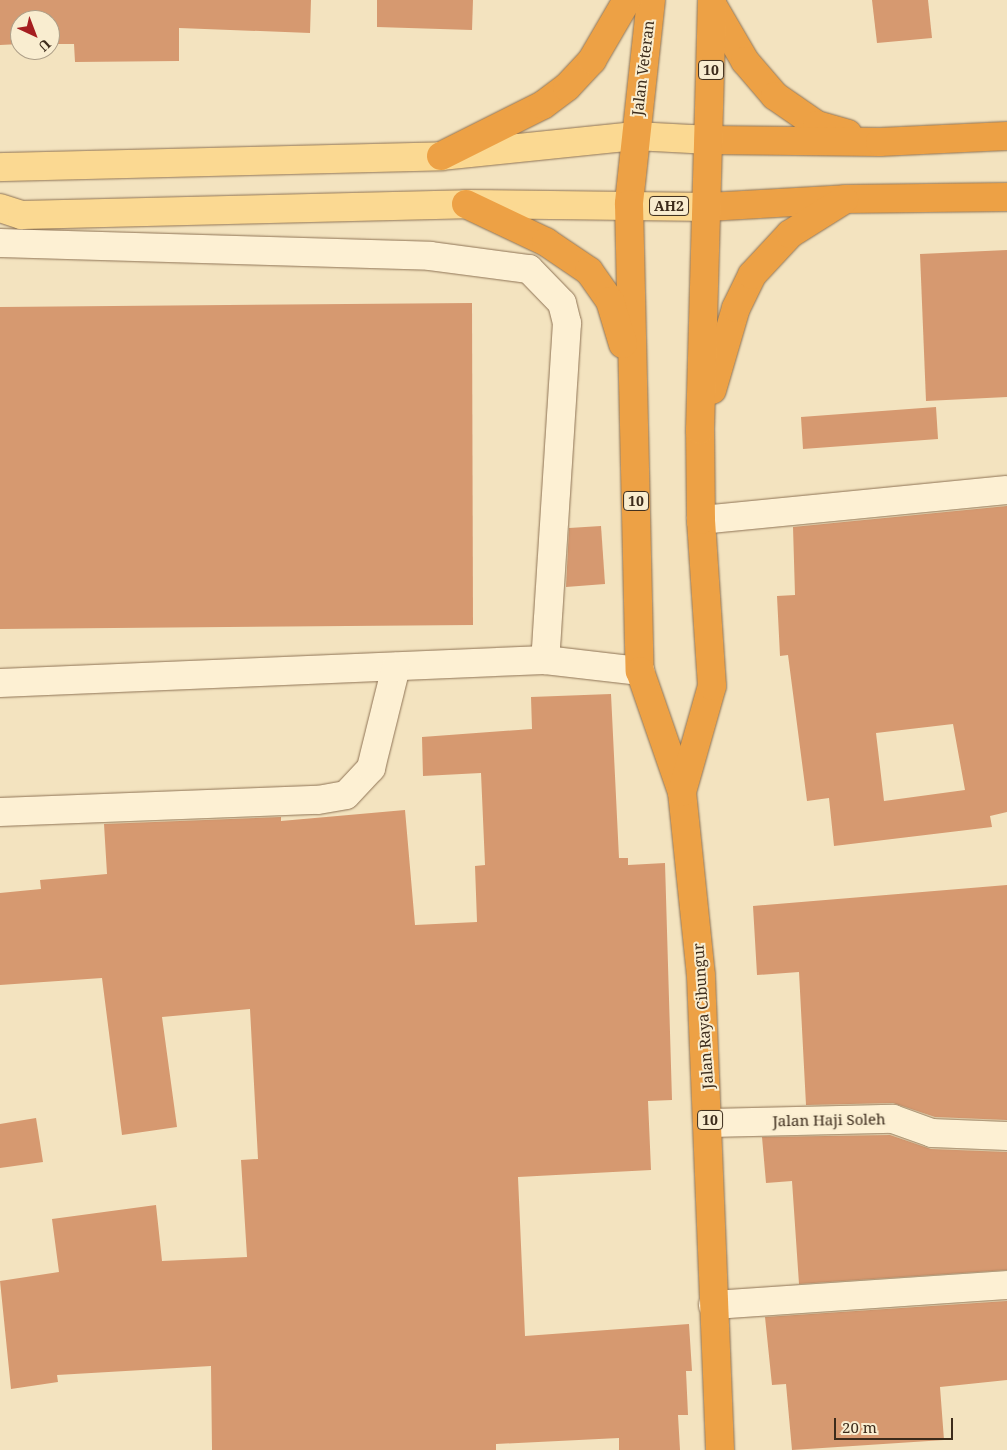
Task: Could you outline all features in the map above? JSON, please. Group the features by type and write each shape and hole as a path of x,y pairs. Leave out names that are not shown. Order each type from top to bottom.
{"highway":[{"path":"441,156 543,105 567,87 592,60 627,0"},
{"name":"Jalan Veteran","path":"635,136 651,0"},
{"path":"712,3 746,61 775,96 817,125 880,142"},
{"name":"10","path":"682,792 712,686 701,520 700,430 710,140 712,3"},
{"name":"10","path":"635,136 629,204 640,671 682,792"},
{"path":"710,140 880,142 1007,136"},
{"path":"708,207 845,199 1007,197"},
{"path":"700,430 736,308 752,275 790,234 845,199"},
{"path":"466,204 546,242 589,271 610,301 634,381"},
{"name":"Jalan Raya Cibungur","path":"682,792 701,976 710,1123 713,1305 720,1450"}],"main road":[{"path":"0,166 441,156 635,136 710,140"},
{"path":"0,208 22,215 466,204 629,204"},
{"name":"AH2","path":"629,204 708,207"}],"street":[{"path":"0,243 430,256 529,269 562,303 567,322 545,660"},
{"path":"701,520 1007,490"},
{"path":"0,683 545,660 640,671"},
{"path":"0,812 318,800 346,795 371,768 396,667"},
{"name":"Jalan Haji Soleh","path":"710,1123 893,1119 932,1133 1007,1136"},
{"path":"713,1305 1007,1285"}],"building":[{"path":"0,0 311,0 310,33 179,28 179,61 75,62 74,44 60,44 60,10 10,10 10,44 0,45"},
{"path":"377,0 473,0 472,30 377,27"},
{"path":"872,0 928,0 932,38 877,43"},
{"path":"1007,250 1007,397 926,401 920,254"},
{"path":"472,303 473,625 0,629 0,307"},
{"path":"936,407 938,439 803,449 801,417"},
{"path":"1007,506 1007,812 990,816 992,827 834,846 829,798 807,801 788,655 780,656 777,596 795,595 793,527","holes":["953,724 965,790 884,801 876,733"]},
{"path":"601,526 605,584 566,587 569,528"},
{"path":"611,694 619,858 628,858 628,865 665,863 672,1100 648,1101 651,1170 518,1177 525,1336 689,1324 692,1371 686,1371 688,1415 678,1415 680,1450 619,1450 619,1438 496,1444 496,1450 212,1450 211,1366 57,1375 58,1382 11,1389 0,1281 59,1272 52,1219 156,1205 162,1261 247,1257 241,1160 258,1159 250,1009 162,1017 177,1127 122,1135 102,978 0,985 0,893 41,889 40,880 107,874 104,824 281,817 281,821 405,810 415,925 477,922 475,866 485,865 481,773 423,776 422,737 532,729 531,697"},
{"path":"1007,885 1007,1120 935,1117 893,1103 806,1105 799,972 757,975 753,906"},
{"path":"36,1118 43,1162 0,1168 0,1124"},
{"path":"890,1135 931,1149 1007,1152 1007,1270 799,1284 792,1181 766,1183 762,1137"},
{"path":"1007,1301 1007,1380 940,1387 944,1440 792,1450 786,1384 772,1385 765,1317"}]}
